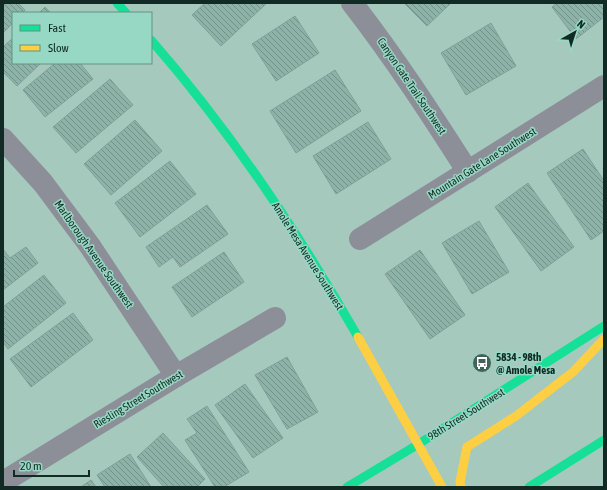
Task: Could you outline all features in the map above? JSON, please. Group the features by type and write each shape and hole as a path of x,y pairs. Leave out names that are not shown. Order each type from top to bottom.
{"street":[{"path":"117,3 125,12"},
{"name":"Canyon Gate Trail Southwest","path":"352,3 381,40 428,108 468,172"},
{"name":"Amole Mesa Avenue Southwest","path":"152,41 237,146 300,239 347,318 417,445 442,487"},
{"name":"Mountain Gate Lane Southwest","path":"360,239 604,86"},
{"name":"Marlborough Avenue Southwest","path":"3,139 43,182 90,246 176,376"},
{"name":"Riesling Street Southwest","path":"3,482 176,376 275,318"},
{"name":"98th Street Southwest","path":"347,487 417,445 604,326"},
{"path":"461,487 460,482 467,447 516,416 573,372 604,339"},
{"path":"529,487 604,440"}],"building":[{"path":"3,3 18,3 25,10 24,12 12,12 12,24 3,33"},
{"path":"205,3 267,3 221,46 192,15"},
{"path":"404,3 451,3 427,26"},
{"path":"557,3 604,3 604,17 576,39 552,7"},
{"path":"45,7 50,12 40,12"},
{"path":"295,16 319,53 276,81 252,44"},
{"path":"491,23 516,66 466,95 441,53"},
{"path":"12,39 12,64 40,64 17,86 3,72 3,47"},
{"path":"54,64 81,64 93,79 45,117 23,90"},
{"path":"335,70 361,111 296,153 270,111"},
{"path":"110,79 133,105 76,153 53,127"},
{"path":"135,120 162,151 111,195 84,164"},
{"path":"368,122 391,159 336,194 313,156"},
{"path":"583,149 604,181 604,231 591,240 547,173"},
{"path":"170,161 196,194 140,237 115,203"},
{"path":"528,183 574,247 541,271 495,207"},
{"path":"207,205 228,234 180,267 173,257 159,267 146,247"},
{"path":"479,221 509,272 472,294 442,243"},
{"path":"26,247 38,263 3,290 3,249 10,258"},
{"path":"420,250 465,315 430,339 385,274"},
{"path":"224,252 244,282 192,317 172,287"},
{"path":"44,275 66,303 8,349 3,342 3,307"},
{"path":"73,313 93,340 31,387 10,359"},
{"path":"287,357 318,412 287,429 255,375"},
{"path":"245,384 283,438 253,458 215,405"},
{"path":"207,406 249,472 224,487 215,487 185,440 197,433 187,419"},
{"path":"163,433 205,479 197,487 164,487 137,457"},
{"path":"130,454 151,487 105,487 97,475"},
{"path":"91,480 96,487 81,487"}],"traffic: fast":[{"path":"117,3 125,12"},
{"path":"152,41 209,111 262,183 335,297 358,337"},
{"path":"347,487 417,445 604,326"},
{"path":"529,487 604,440"}],"traffic: slow":[{"path":"358,337 442,487"},
{"path":"461,487 460,482 467,447 516,416 573,372 604,339"}],"place":[{"name":"5834 - 98th @ Amole Mesa","path":"482,363"}]}
